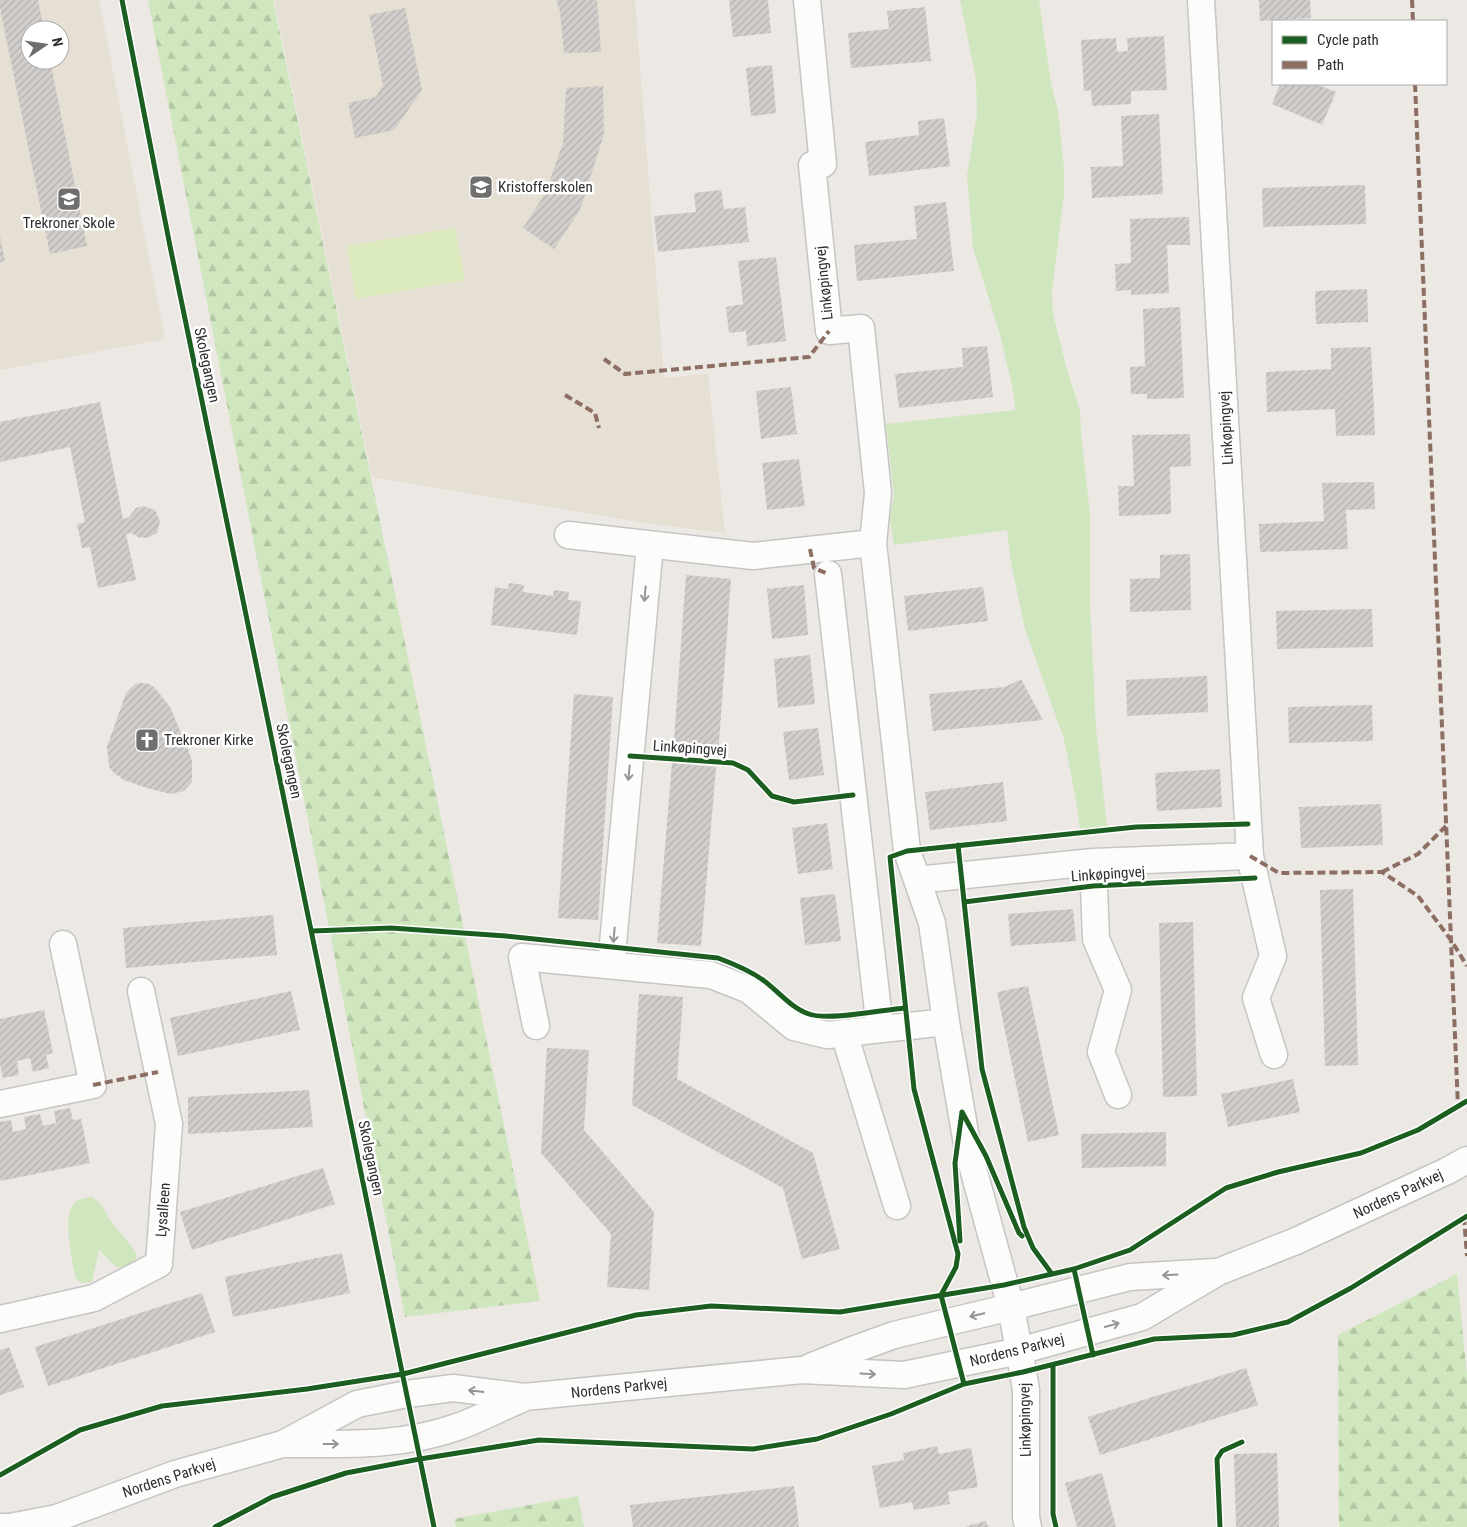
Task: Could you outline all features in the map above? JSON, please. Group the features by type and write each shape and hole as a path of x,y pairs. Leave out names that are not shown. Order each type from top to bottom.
{"street":[{"name":"Linkøpingvej","path":"807,0 823,164 812,165 829,331 861,328 878,493 873,543 907,851 932,923 946,1022 968,1150 1011,1308 1020,1351 1026,1390 1026,1517 1028,1527"},
{"name":"Linkøpingvej","path":"1201,0 1250,856 1273,956 1256,998 1274,1055"},
{"path":"568,535 753,556 873,543"},
{"name":"Linkøpingvej","path":"611,965 650,545"},
{"path":"828,574 880,1029"},
{"name":"Linkøpingvej","path":"917,880 1093,862 1250,856"},
{"name":"Linkøpingvej","path":"1093,862 1096,939 1118,990 1101,1052 1118,1095"},
{"path":"0,1104 94,1085 63,944"},
{"path":"536,1026 522,957 711,975 749,990 794,1027 827,1035 946,1022"},
{"name":"Lysalleen","path":"0,1320 94,1298 159,1264 169,1124 141,991"},
{"path":"844,1033 897,1206"},
{"name":"Nordens Parkvej","path":"0,1527 50,1522 176,1474 282,1444 357,1404 407,1394 453,1388 524,1397 802,1370 904,1375 1020,1351 1142,1317 1218,1272 1296,1241 1467,1160"},
{"name":"Nordens Parkvej","path":"802,1370 894,1334 1011,1308 1130,1277 1218,1272"},
{"name":"Nordens Parkvej","path":"282,1444 368,1444 416,1438 457,1427 524,1397"}],"shaded area":[{"name":"Trekroner Skole","path":"0,0 99,0 165,339 0,370"},
{"name":"Kristofferskolen","path":"274,0 635,0 664,378 708,374 725,533 644,523 372,477"}],"green space":[{"path":"148,0 273,0 540,1301 405,1317"},
{"path":"960,0 1039,0 1051,84 1058,111 1064,169 1064,194 1052,291 1053,314 1067,370 1080,410 1090,515 1090,603 1096,728 1107,826 1080,830 1064,739 1025,629 1011,563 1007,530 894,545 890,519 894,495 886,424 1015,410 1013,389 999,331 973,248 967,175 977,114 976,79"},
{"path":"455,228 465,280 356,299 347,246"},
{"path":"91,1197 103,1206 110,1219 137,1255 133,1265 126,1269 115,1266 99,1250 92,1282 81,1283 76,1279 72,1263 68,1230 69,1220 73,1205 81,1199"},
{"path":"1457,1274 1467,1377 1467,1527 1339,1527 1338,1335"},
{"path":"578,1496 584,1527 456,1527 454,1519"}],"building":[{"path":"0,0 38,0 42,20 20,20 20,70 52,70 87,246 50,254 0,8"},
{"path":"556,0 597,0 601,52 564,53 560,11"},
{"path":"729,0 768,0 771,33 733,37"},
{"path":"1259,0 1310,0 1311,18 1260,21"},
{"path":"925,7 931,61 851,68 848,33 889,29 887,11"},
{"path":"405,8 422,90 394,130 355,138 348,103 376,97 383,85 369,15"},
{"path":"1164,36 1167,90 1131,91 1131,104 1092,106 1091,90 1084,91 1081,40 1116,38 1117,52 1128,51 1127,38"},
{"path":"772,65 776,113 751,116 746,68"},
{"path":"1280,85 1318,85 1336,92 1322,125 1272,104"},
{"path":"603,86 604,134 580,210 554,249 523,228 545,194 563,143 566,88"},
{"path":"1159,114 1163,194 1092,198 1091,167 1123,166 1121,116"},
{"path":"944,118 950,166 869,176 865,142 919,135 918,121"},
{"path":"1365,185 1366,224 1263,227 1262,188"},
{"path":"721,190 724,209 745,207 749,242 658,252 654,216 696,212 694,193"},
{"path":"946,202 954,271 857,281 854,245 917,239 914,206"},
{"path":"1189,217 1190,245 1167,245 1169,293 1131,295 1131,290 1116,291 1115,264 1131,263 1130,219"},
{"path":"0,237 5,261 0,262"},
{"path":"776,257 786,341 747,346 746,331 729,333 726,307 743,304 738,261"},
{"path":"1367,289 1368,322 1316,324 1315,291"},
{"path":"1180,307 1184,398 1147,399 1147,394 1131,394 1130,367 1145,366 1143,309"},
{"path":"987,346 993,397 899,408 895,374 963,367 962,348"},
{"path":"1371,347 1375,435 1336,436 1335,409 1267,412 1266,372 1331,369 1331,348"},
{"path":"791,387 797,434 761,439 756,391"},
{"path":"100,402 123,519 129,517 136,508 143,506 155,510 160,521 157,533 147,538 138,537 132,533 126,534 136,580 98,588 90,547 82,548 77,524 85,522 70,447 0,462 0,422"},
{"path":"1190,434 1191,466 1170,467 1171,514 1119,516 1118,486 1134,486 1132,435"},
{"path":"799,459 805,506 767,510 762,463"},
{"path":"1374,482 1375,509 1346,510 1348,549 1260,552 1259,524 1324,521 1322,483"},
{"path":"1190,554 1191,610 1130,612 1130,579 1160,578 1160,555"},
{"path":"686,575 731,579 718,756 673,753"},
{"path":"509,583 524,585 523,592 553,596 554,590 569,592 568,600 581,601 577,635 491,625 495,587 508,589"},
{"path":"804,585 808,635 772,639 767,589"},
{"path":"983,587 988,621 908,631 904,596"},
{"path":"1372,609 1373,647 1277,649 1276,611"},
{"path":"810,655 815,704 778,708 774,659"},
{"path":"1207,676 1208,712 1127,716 1126,680"},
{"path":"1021,679 1043,720 933,731 929,694 1005,687"},
{"name":"Trekroner Kirke","path":"135,684 149,684 155,688 170,707 188,749 192,761 192,782 184,791 171,794 147,788 124,780 109,767 107,747 126,693"},
{"path":"574,694 613,697 598,920 558,918"},
{"path":"1372,705 1373,741 1289,743 1288,707"},
{"path":"818,728 824,775 789,780 783,732"},
{"path":"672,763 716,767 701,946 657,943"},
{"path":"1220,769 1222,807 1157,811 1155,773"},
{"path":"1003,782 1007,821 930,830 925,792"},
{"path":"1381,804 1383,845 1301,848 1299,807"},
{"path":"827,823 833,869 798,874 792,828"},
{"path":"1353,889 1358,1065 1325,1066 1320,890"},
{"path":"835,894 841,941 805,945 800,898"},
{"path":"1073,909 1076,941 1011,946 1008,914"},
{"path":"273,915 277,955 126,968 123,928"},
{"path":"1193,922 1197,1096 1163,1097 1159,923"},
{"path":"1028,986 1059,1135 1028,1142 997,992"},
{"path":"291,991 300,1030 178,1056 170,1018"},
{"path":"639,994 683,997 677,1079 813,1153 840,1249 802,1259 783,1188 632,1105"},
{"path":"44,1010 53,1053 46,1055 49,1068 33,1072 30,1058 17,1061 19,1075 3,1078 0,1064 0,1019"},
{"path":"547,1048 589,1050 584,1130 654,1212 649,1290 607,1287 611,1234 541,1153"},
{"path":"1293,1079 1300,1112 1228,1127 1221,1094"},
{"path":"309,1090 313,1127 188,1134 188,1097"},
{"path":"70,1108 73,1120 81,1119 90,1163 0,1181 0,1122 11,1120 13,1132 26,1129 24,1117 40,1114 43,1126 56,1123 54,1111"},
{"path":"1166,1132 1166,1166 1082,1168 1081,1134"},
{"path":"323,1168 335,1204 192,1250 180,1212"},
{"path":"342,1253 350,1293 233,1317 225,1277"},
{"path":"202,1293 215,1332 48,1386 35,1347"},
{"path":"9,1347 24,1387 0,1395 0,1350"},
{"path":"1246,1368 1258,1405 1100,1455 1088,1417"},
{"path":"937,1446 939,1454 971,1448 978,1487 948,1492 950,1504 914,1510 912,1502 880,1508 872,1466 904,1460 903,1453"},
{"path":"1277,1453 1279,1527 1236,1527 1234,1454"},
{"path":"1102,1473 1116,1527 1077,1527 1065,1483"},
{"path":"794,1486 799,1527 633,1527 630,1505"},
{"path":"986,1521 988,1527 967,1527 967,1526"}],"marked path":[{"path":"1412,0 1413,20"},
{"path":"1415,85 1458,1107"},
{"path":"604,359 625,374 809,357 829,331"},
{"path":"565,395 595,413 599,428"},
{"path":"810,549 814,568 828,574"},
{"path":"1382,872 1418,854 1446,826"},
{"path":"1250,856 1279,873 1382,872 1418,896 1451,940 1467,966"},
{"path":"93,1085 158,1072"},
{"path":"1464,1217 1467,1256"}],"cycle path":[{"name":"Skolegangen","path":"122,0 170,246 434,1527"},
{"path":"630,756 733,763 748,770 772,796 794,802 853,795"},
{"path":"964,1384 941,1295 956,1267 958,1254 914,1089 890,857 907,851 1136,827 1248,824"},
{"path":"958,845 982,1069 1024,1227 1033,1248 1052,1274"},
{"path":"964,902 1093,886 1255,878"},
{"path":"312,931 391,928 506,936 718,958 758,976 790,1004 809,1014 842,1016 905,1008"},
{"path":"0,1475 80,1430 162,1406 307,1389 403,1374 636,1315 711,1306 840,1312 1004,1285 1074,1269 1130,1250 1226,1188 1278,1172 1361,1153 1418,1130 1467,1101"},
{"path":"962,1112 986,1156 1019,1233 1022,1236"},
{"path":"960,1241 955,1163 962,1112"},
{"path":"215,1527 272,1497 346,1473 539,1440 753,1449 817,1439 891,1414 964,1384 1023,1372 1154,1339 1233,1335 1288,1322 1351,1288 1467,1216"},
{"path":"1074,1269 1093,1355"},
{"path":"1053,1365 1053,1514 1056,1527"},
{"path":"1220,1527 1217,1459 1222,1451 1242,1442"}],"place":[{"name":"Kristofferskolen","path":"481,187"},
{"name":"Trekroner Skole","path":"69,199"},
{"name":"Trekroner Kirke","path":"147,740"}]}
